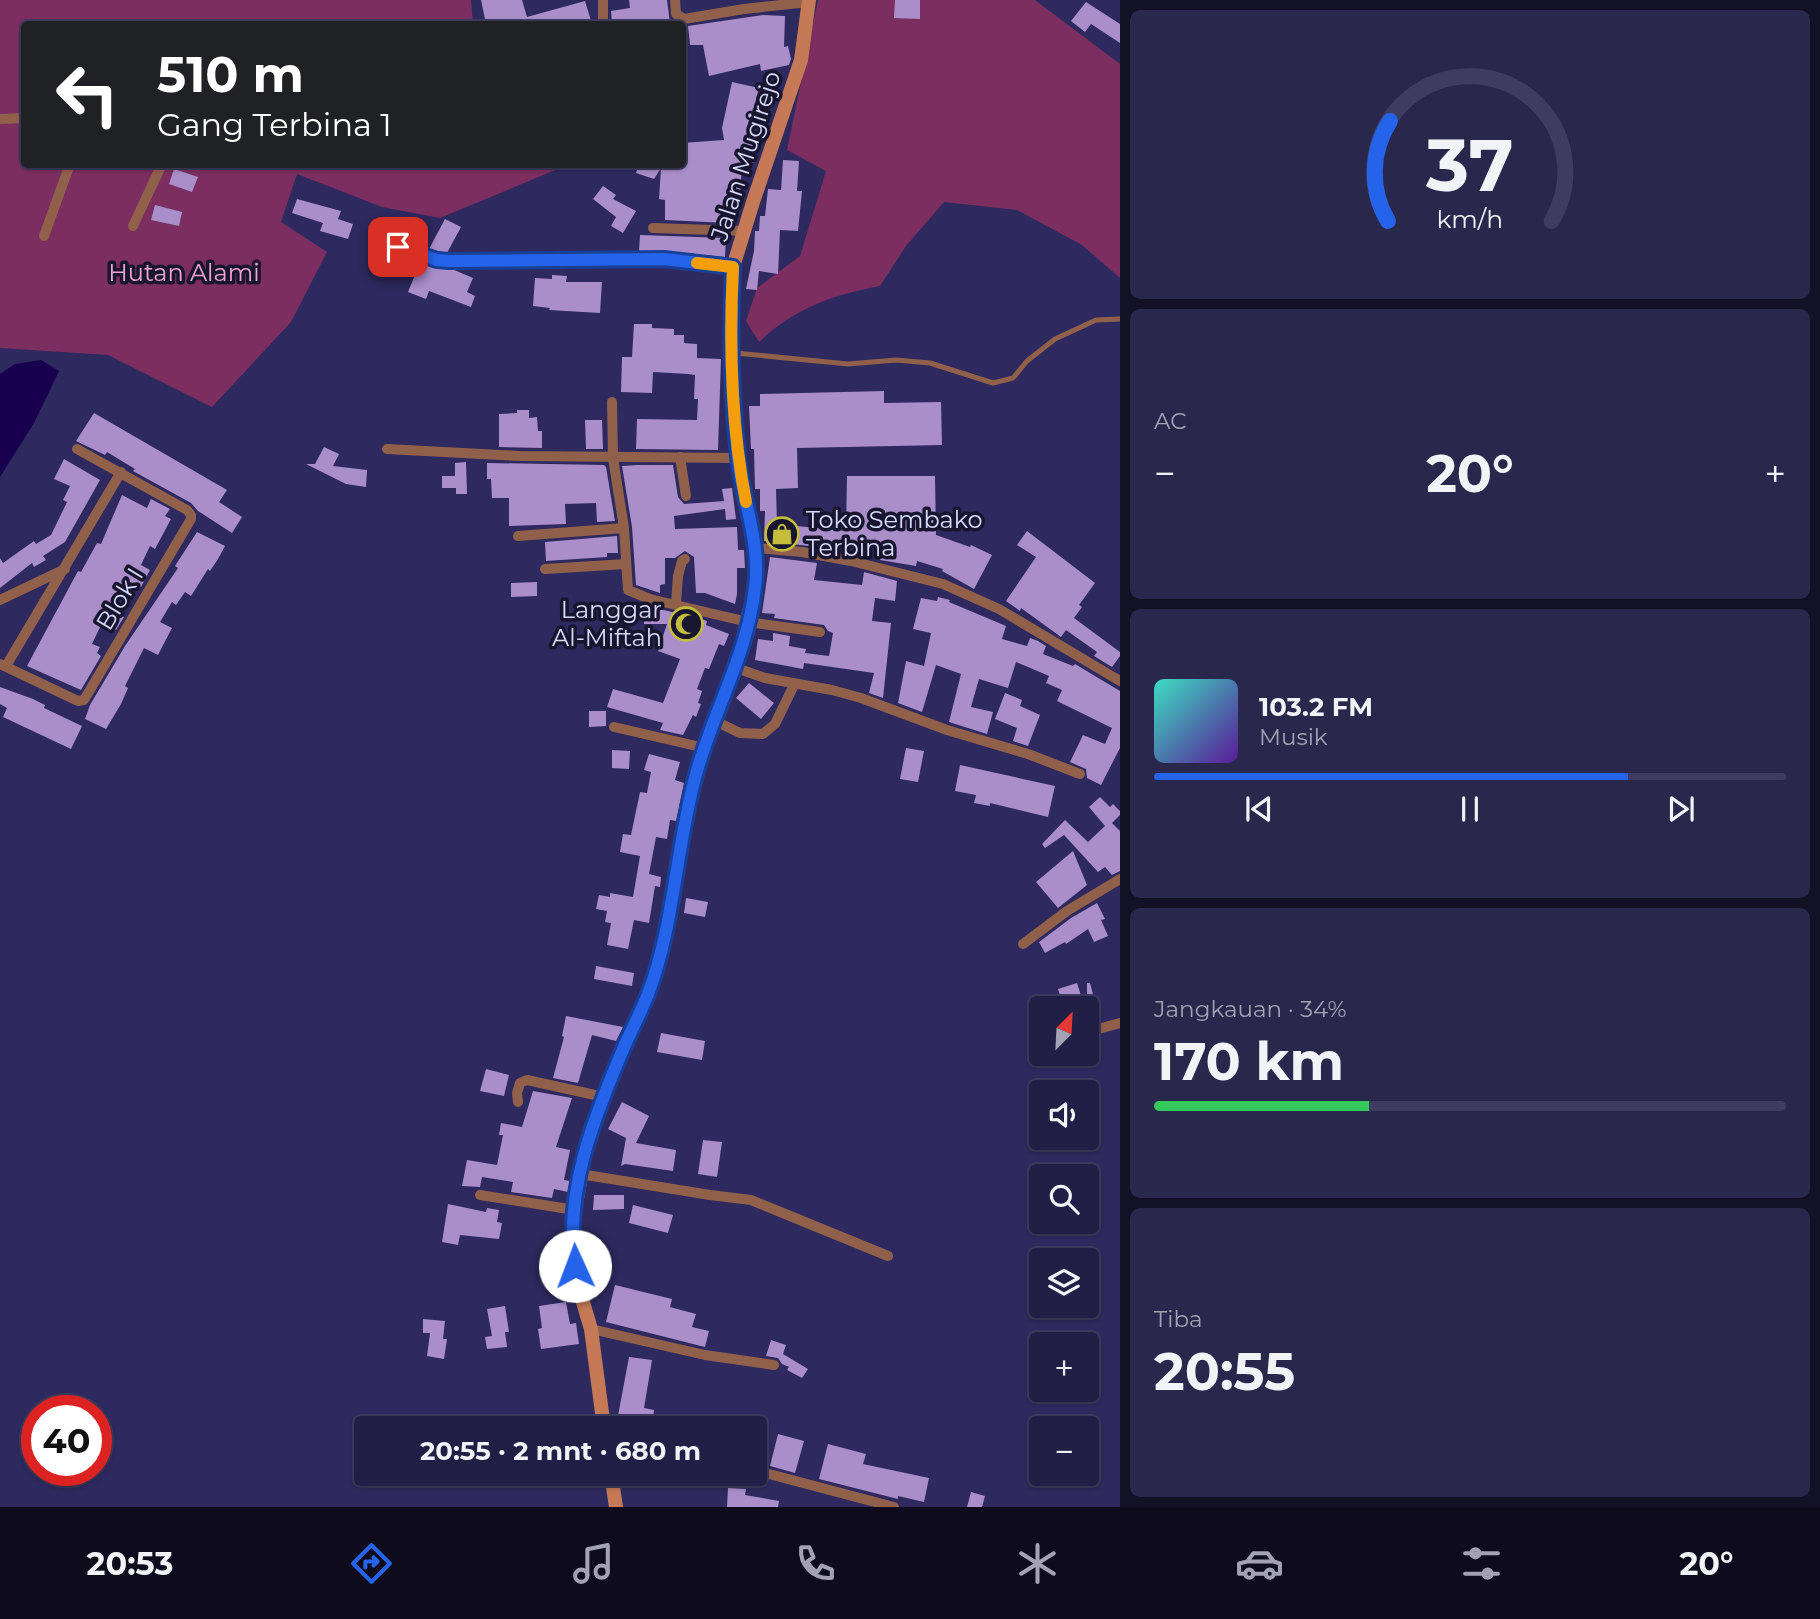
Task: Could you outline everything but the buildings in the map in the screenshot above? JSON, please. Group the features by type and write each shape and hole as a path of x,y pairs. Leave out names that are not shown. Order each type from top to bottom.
{"street":[{"path":"603,0 603,21"},
{"path":"675,0 676,14 684,19 809,1"},
{"name":"Jalan Mugirejo","path":"602,1416 591,1329 577,1282 573,1249 580,1174 587,1142 648,995 660,956 690,799 705,748 736,668 755,587 755,548 738,458 730,328 733,267 801,60 809,1"},
{"path":"0,119 21,118"},
{"path":"44,236 69,168"},
{"path":"133,226 160,168"},
{"path":"653,228 744,231"},
{"path":"376,239 449,261 664,259 733,267"},
{"path":"612,402 614,458 624,528 626,586 629,592 748,622 820,632"},
{"name":"Blok I","path":"77,449 121,472 191,515 189,523 82,702 3,665 65,569 121,472"},
{"path":"387,449 520,456 738,458"},
{"path":"680,457 686,496"},
{"path":"518,536 624,528"},
{"path":"755,548 851,561 943,584 999,609 1120,681"},
{"path":"676,603 678,576 685,559"},
{"path":"545,569 625,564"},
{"path":"0,600 65,569"},
{"path":"736,668 794,685 832,690 861,698 1080,774"},
{"path":"715,721 740,733 764,734 775,724 794,685"},
{"path":"614,727 705,748"},
{"path":"1023,944 1068,911 1120,879"},
{"path":"1099,1029 1120,1023"},
{"path":"518,1102 518,1087 527,1080 604,1097"},
{"path":"580,1174 751,1200 888,1256"},
{"path":"480,1195 575,1210"},
{"path":"591,1329 705,1355 774,1366"},
{"path":"767,1473 894,1507"},
{"path":"613,1486 616,1507"}],"lane":[{"path":"732,353 848,364 896,360 930,363 993,383 1013,378 1027,361 1055,339 1096,320 1120,319"}],"green space":[{"name":"Hutan Alami","path":"0,0 471,0 473,21 21,21 21,168 560,168 440,218 382,207 297,174 281,222 327,252 291,322 212,407 108,355 0,348"},
{"path":"818,0 1035,0 1120,64 1120,278 1082,245 1017,210 944,202 906,246 880,286 815,305 786,320 759,342 746,321 757,288 800,256 826,171 787,150"}],"shaded area":[{"path":"41,360 59,371 34,423 0,477 0,374 15,364"}],"slow traffic":[{"path":"697,263 733,267 730,328 738,458 746,502"}],"place":[{"name":"Toko Sembako Terbina","path":"782,534"},
{"name":"Langgar Al-Miftah","path":"686,624"}],"route":[{"path":"398,247 437,260 449,261 664,259 733,267 730,328 738,458 755,548 755,587 736,668 695,776 660,956 648,995 624,1047 587,1142 575,1210 575,1266"}]}
